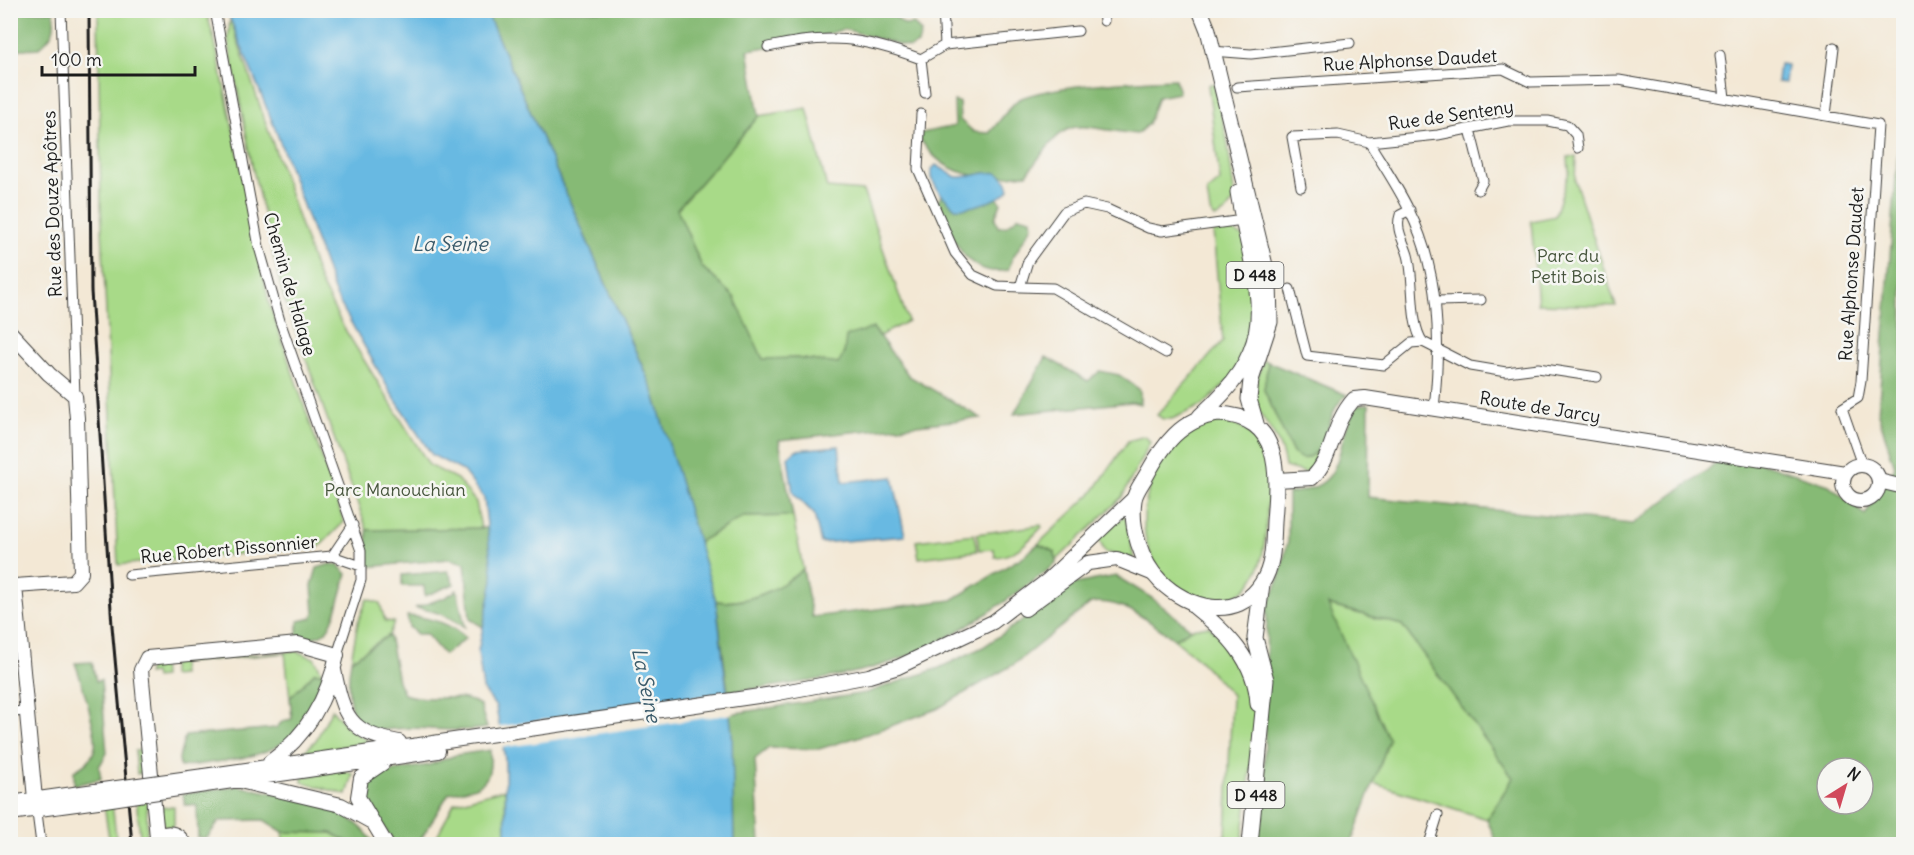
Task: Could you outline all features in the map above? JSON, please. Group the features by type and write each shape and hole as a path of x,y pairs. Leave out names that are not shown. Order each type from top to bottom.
{"main road":[{"name":"D 448","path":"1200,10 1269,282 1270,322 1251,380 1249,399 1257,427"},
{"name":"D 448","path":"1198,417 1239,375 1253,347 1260,317 1257,288 1226,115"},
{"path":"10,332 49,374 75,396 82,566 79,579 73,582 13,586 36,804"},
{"name":"Route de Jarcy","path":"1277,480 1312,478 1329,453 1340,416 1354,399 1373,398 1845,472"},
{"path":"773,698 897,667 993,622 1048,580 1134,498 1168,440 1188,422 1198,417 1231,414 1257,427 1269,443 1277,480 1270,567 1262,584 1253,593 1231,606 1217,609 1190,603 1169,590 1154,574 1137,534 1134,498"},
{"path":"1879,481 1873,496 1867,500 1854,499 1844,490 1845,472 1862,465 1873,470 1879,481 1904,487"},
{"path":"212,779 233,780 396,758 454,744 858,686 901,675 997,629 1088,563 1117,559 1154,574"},
{"name":"D 448","path":"1250,844 1266,680 1255,638 1262,584"},
{"name":"D 448","path":"1190,603 1236,644 1250,668 1258,699 1260,746"},
{"path":"184,844 172,834 155,841 141,670 145,661 155,656 298,644 338,655 334,670 304,733 293,746 266,765"},
{"path":"334,670 340,703 353,723 378,738 416,745"},
{"path":"10,803 36,804 212,779 266,765 416,745 454,744"},
{"path":"386,844 358,797 361,778 373,768 396,758"},
{"path":"233,780 340,806 372,822"},
{"path":"10,813 36,804"}],"street":[{"name":"Rue des Douze Apôtres","path":"61,10 75,396"},
{"name":"Chemin de Halage","path":"215,10 259,247 280,321 361,551 361,580 338,655"},
{"path":"943,10 945,45"},
{"path":"1102,10 1104,21"},
{"path":"921,59 945,45 1078,31"},
{"path":"768,47 803,39 839,37 880,44 921,59"},
{"path":"1212,51 1251,54 1350,43"},
{"path":"1826,115 1834,47"},
{"path":"1720,55 1725,98"},
{"path":"921,59 925,93"},
{"name":"Rue Alphonse Daudet","path":"1237,87 1503,69 1530,82 1619,80 1878,125 1861,381 1858,398 1842,408 1862,465"},
{"path":"921,114 918,169 955,253 973,275 997,286 1053,288 1166,353"},
{"name":"Rue de Senteny","path":"1301,187 1292,137 1338,135 1369,142 1438,135 1508,121 1548,121 1567,124 1576,135 1578,148"},
{"path":"1470,129 1483,182 1478,190"},
{"path":"1369,142 1410,210 1426,250 1436,301 1439,351 1434,409"},
{"path":"1020,287 1028,261 1064,212 1084,204 1107,209 1148,228 1162,231 1243,220"},
{"path":"1410,210 1400,215 1397,225 1408,255 1413,281 1417,335 1423,342 1470,366 1506,372 1538,368 1597,377"},
{"path":"1290,289 1307,356 1383,364 1411,343 1423,342"},
{"path":"1436,301 1481,300"},
{"name":"Rue Robert Pissonnier","path":"332,556 353,525"},
{"name":"Rue Robert Pissonnier","path":"129,575 332,556 361,566"},
{"path":"10,713 27,710"},
{"path":"36,804 41,844"},
{"path":"1429,844 1438,815"}],"green space":[{"path":"891,10 890,13 905,25 914,24 921,33 918,44 910,48 844,29 805,41 748,50 759,116 677,209 702,267 734,297 763,359 796,358 838,364 844,354 846,336 873,328 909,376 981,418 779,440 793,516 743,517 697,543 653,391 486,11"},
{"path":"10,11 53,11 54,27 51,36 39,48 11,50"},
{"path":"98,11 206,11 215,42 269,303 344,522 319,547 118,565 101,207"},
{"name":"Parc Manouchian","path":"230,18 320,282 344,328 429,465 457,479 476,502 481,528 367,530 283,295 253,170 228,39"},
{"path":"1903,42 1903,844 1497,844 1487,819 1513,778 1402,625 1328,605 1389,740 1351,844 1257,844 1264,789 1267,609 1279,579 1288,541 1288,493 1309,489 1322,483 1331,473 1337,462 1344,434 1358,405 1369,404 1368,497 1632,524 1731,453 1829,485 1865,515 1895,467 1878,414 1902,99"},
{"path":"1175,79 1179,93 1158,97 1148,124 1137,134 1083,127 1073,128 1053,140 1027,174 994,177 964,173 939,160 927,149 917,134 955,126 954,101 959,102 960,120 974,132 989,133 1016,101 1034,94 1095,84"},
{"path":"1214,83 1227,139 1235,199 1226,212 1215,218 1210,212 1207,192 1220,181 1208,85"},
{"path":"807,108 827,188 863,191 908,321 880,336 873,328 838,364 796,358 763,360 734,297 702,267 677,209 759,116"},
{"name":"Parc du Petit Bois","path":"1568,157 1576,157 1575,181 1616,306 1538,304 1531,221 1555,216 1569,172"},
{"path":"991,190 1001,203 995,218 998,227 1007,226 1019,216 1031,219 1032,226 1008,270 993,271 980,268 970,261 954,240 937,202 943,193"},
{"path":"1228,228 1245,238 1259,298 1238,372 1203,405 1172,419 1163,419 1157,415 1223,341 1213,231"},
{"path":"1046,357 1088,381 1100,371 1119,375 1140,390 1140,404 1132,402 1014,414"},
{"path":"1264,360 1268,362 1264,390 1293,453 1303,459 1320,451 1317,465 1306,473 1285,467 1275,437 1257,407 1255,395 1257,380"},
{"path":"1268,362 1347,395 1339,402 1324,440 1312,455 1302,459 1293,453 1264,390"},
{"path":"1223,421 1244,428 1257,439 1267,460 1269,486 1264,546 1255,576 1247,588 1235,596 1219,599 1192,595 1179,589 1168,579 1154,561 1147,544 1144,525 1145,506 1150,486 1169,451 1197,426"},
{"path":"1145,436 1150,442 1122,497 1056,561 1055,552 1038,544 1093,492 1128,441"},
{"path":"793,516 803,569 784,583 762,594 728,602 716,601 697,543 743,517"},
{"path":"1122,517 1126,518 1134,559 1105,552 1098,538"},
{"path":"1041,525 1042,527 1027,542 1009,554 995,557 994,549 979,550 977,534"},
{"path":"488,528 494,581 483,627 470,619 465,563 449,559 368,567 367,530"},
{"path":"974,534 977,551 919,558 916,541"},
{"path":"1038,544 1055,552 1056,564 999,606 938,642 895,661 854,672 812,681 728,692 716,601 728,602 762,594 784,583 803,569 812,617 952,600 1024,556"},
{"path":"330,564 338,565 347,574 332,622 321,635 296,638 299,621 312,618 314,614 312,585 317,568"},
{"path":"448,571 454,584 425,596 424,586 402,586 402,575"},
{"path":"1116,576 1152,598 1191,629 1174,639 1125,608 1102,602 1091,603 1013,665 937,709 819,749 769,748 755,759 760,844 734,844 730,714 866,693 939,668 983,647 1075,584"},
{"path":"457,590 465,627 441,614 415,608 446,597"},
{"path":"367,599 380,603 385,621 394,622 389,635 351,660 358,622"},
{"path":"1327,605 1402,625 1513,778 1487,819 1373,783 1389,740"},
{"path":"407,616 439,622 453,628 466,638 444,655 426,634 417,634 409,627"},
{"path":"1209,626 1243,658 1257,712 1242,844 1179,844 1226,836 1232,695 1199,660 1174,639 1191,629"},
{"path":"389,635 398,681 404,694 423,698 453,698 471,701 480,705 487,728 376,730 358,721 350,702 351,660"},
{"path":"296,651 314,658 323,674 315,672 290,698 285,653 181,663 182,675 172,676 172,661"},
{"path":"92,662 96,681 101,680 107,753 99,767 101,779 74,785 74,771 90,759 95,747 88,705 75,663"},
{"path":"162,663 163,677 155,678 154,673 147,674 151,664"},
{"path":"315,672 323,674 315,702 303,723 289,738 272,749 253,755 180,767 179,758 185,736 276,728 283,721 292,719 290,698"},
{"path":"332,709 347,728 370,742 303,753 316,740"},
{"path":"143,750 144,772 137,774 135,751"},
{"path":"490,750 487,778 477,786 449,793 418,844 395,844 366,801 364,788 366,781 381,773 429,765 456,755"},
{"path":"342,770 353,774 347,795 302,782 302,777"},
{"path":"239,786 332,809 363,829 374,844 351,844 332,833 283,832 264,820 219,821 207,838 198,838 197,805 185,805 183,794"},
{"path":"505,789 506,844 433,844 454,803"},
{"path":"147,798 147,833 144,844 141,844 136,799"},
{"path":"112,803 117,844 110,844 104,805"},
{"path":"174,806 174,826 165,828 159,808"},
{"path":"283,832 332,833 351,844 285,844"}],"water":[{"name":"La Seine","path":"227,11 486,11 653,391 716,601 732,732 734,844 506,844 505,759 496,707 483,689 478,651 493,580 484,498 463,471 432,455 391,393 336,296 276,131"},
{"path":"1779,64 1787,65 1785,83 1777,82"},
{"path":"936,165 956,177 995,173 1006,180 1009,189 1006,193 985,203 955,208 939,192 931,178 931,170"},
{"path":"839,446 843,482 893,477 905,536 821,543 814,514 793,493 788,457 796,450"}],"pier":[{"path":"731,692 733,714 500,748 496,727"}],"railway":[{"path":"89,10 91,291 112,626 132,844"}]}
